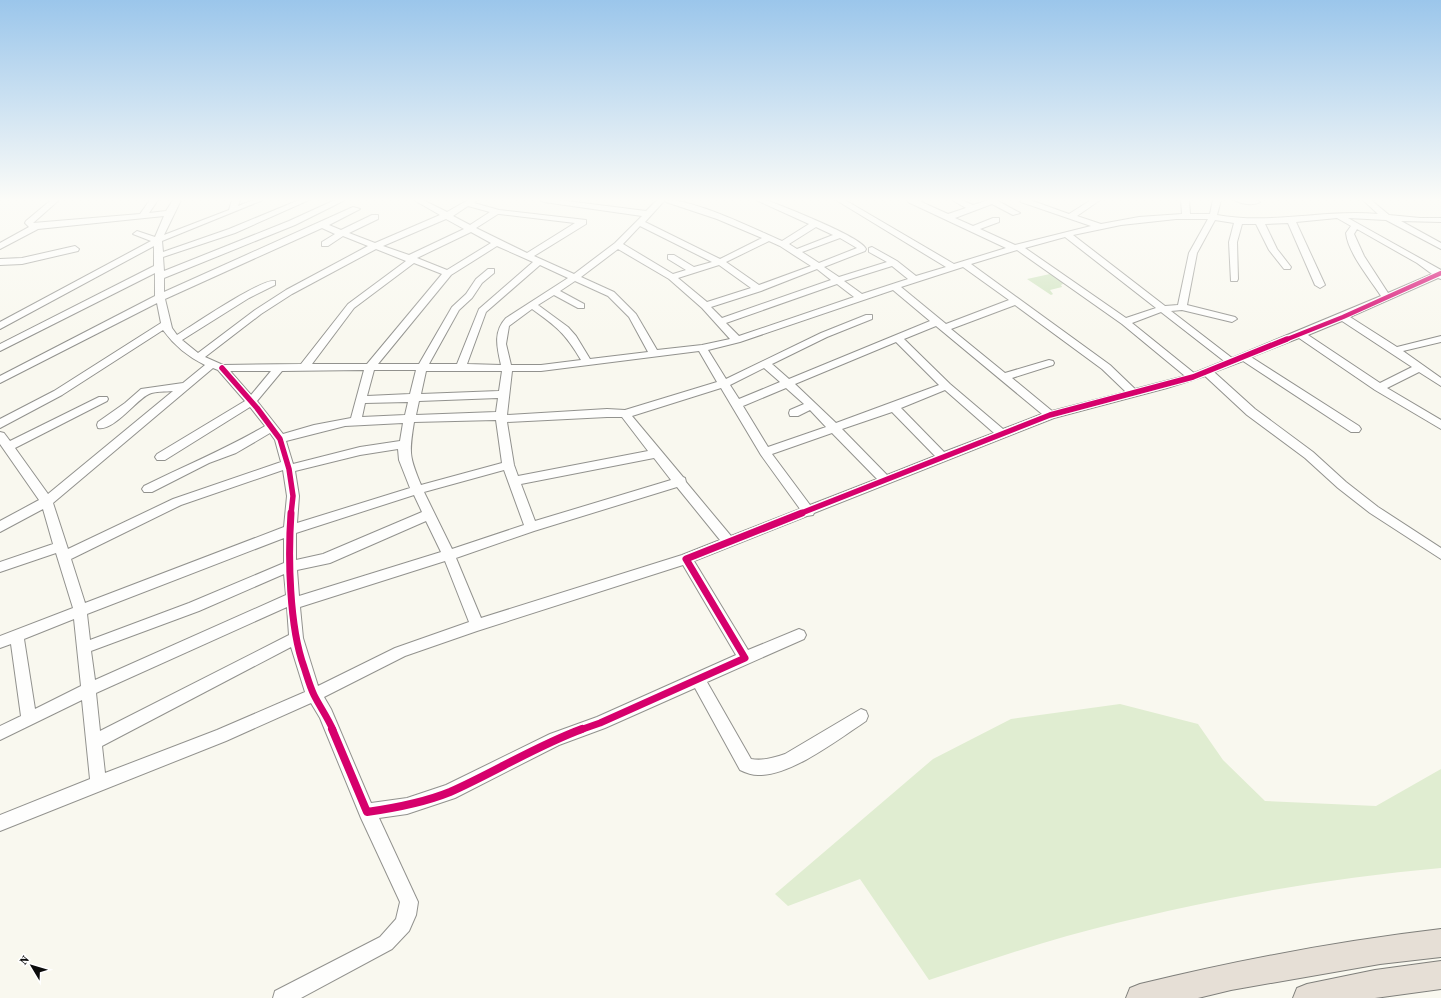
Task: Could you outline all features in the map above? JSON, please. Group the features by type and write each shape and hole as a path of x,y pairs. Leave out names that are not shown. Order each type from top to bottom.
{"highway":[{"path":"1140,998 1231,976 1380,950 1441,943"},
{"path":"1307,998 1376,984 1441,975"}],"street":[{"path":"0,326 146,247"},
{"path":"158,247 158,277 160,297 167,328 176,340 198,358 216,366 252,402 280,439 288,467 293,496 290,530 292,601 296,638 303,665 314,695 326,714 367,812 409,902 408,915 400,930 386,944 282,998"},
{"path":"158,256 186,247"},
{"path":"158,277 231,247"},
{"path":"0,380 104,324 160,297 276,247"},
{"path":"198,358 276,300 374,247"},
{"path":"377,247 448,273"},
{"path":"304,368 341,317 351,306 411,259 435,247"},
{"path":"355,422 370,367 448,273 491,247"},
{"path":"506,247 576,276 611,294 624,305 640,327 654,354"},
{"path":"529,256 544,247"},
{"path":"532,526 508,465 501,418 507,368 501,344 504,326 509,320 576,276 616,247"},
{"path":"621,247 672,277 705,306 737,340"},
{"path":"688,247 720,262 758,289"},
{"path":"672,277 720,262 751,247"},
{"path":"787,247 818,266 860,297"},
{"path":"796,252 810,247"},
{"path":"705,306 758,289 862,249 860,247"},
{"path":"918,247 954,268"},
{"path":"0,527 47,502 111,451 187,386 216,366 278,368 541,368 702,348 737,340 860,297 1017,247 1125,322 1193,377"},
{"path":"1082,247 1230,361"},
{"path":"1182,307 1193,253 1197,247"},
{"path":"1233,247 1234,279"},
{"path":"1271,247 1287,267"},
{"path":"1303,247 1320,285"},
{"path":"1354,247 1386,297"},
{"path":"1393,247 1440,274"},
{"path":"0,262 22,261 75,249"},
{"path":"872,250 894,263 915,280"},
{"path":"670,257 693,270"},
{"path":"461,367 482,311 488,304 540,261"},
{"path":"720,322 894,263"},
{"path":"965,264 1016,301 1059,335 1106,367 1133,393"},
{"path":"0,348 159,267"},
{"path":"477,625 449,555 417,490 405,460 405,445 414,397 422,367 454,309 469,296 480,281 491,271"},
{"path":"0,823 98,783 221,736 314,695 400,652 477,625 686,559 809,512 1070,408 1193,377 1242,356 1343,317 1440,274"},
{"path":"176,340 246,296 272,283"},
{"path":"894,286 1050,415"},
{"path":"553,291 581,306"},
{"path":"735,405 897,338 1016,301"},
{"path":"532,305 565,329 573,338 588,363"},
{"path":"1125,322 1162,309 1182,307 1232,319"},
{"path":"280,439 314,429 355,422 501,418 607,413 625,414 723,384 824,336 869,317"},
{"path":"1343,317 1395,350 1418,368 1441,383"},
{"path":"0,424 58,393 166,324"},
{"path":"1300,334 1379,388 1441,425"},
{"path":"897,338 946,386 1003,435"},
{"path":"1395,350 1441,339"},
{"path":"702,348 735,405 765,452 809,512"},
{"path":"1242,356 1296,389 1355,429"},
{"path":"1003,377 1049,362"},
{"path":"766,364 812,405 886,481"},
{"path":"161,457 252,402 278,368"},
{"path":"1379,388 1418,368"},
{"path":"1206,371 1251,412 1309,455 1363,501 1441,554"},
{"path":"102,425 129,406 145,391 187,386"},
{"path":"765,452 834,427 894,408 946,386"},
{"path":"361,400 504,394"},
{"path":"98,783 80,610 47,502 4,442 103,399"},
{"path":"794,413 812,405"},
{"path":"894,408 944,458"},
{"path":"625,414 681,481 729,543"},
{"path":"148,489 205,460 232,450 272,427"},
{"path":"0,567 62,551 177,502 288,467 380,446 405,445"},
{"path":"515,481 658,453"},
{"path":"0,642 80,610 195,568 290,530 417,490 508,465"},
{"path":"0,733 88,690 292,601 449,555 532,526 681,481"},
{"path":"84,648 194,607 290,566 325,559 377,538 429,514"},
{"path":"686,559 744,658"},
{"path":"367,812 406,806 449,792 555,739 600,723 744,658 799,635"},
{"path":"17,636 29,720"},
{"path":"93,742 296,638"},
{"path":"698,680 746,765 760,769 789,761 861,716"}],"green space":[{"path":"1050,274 1066,282 1061,285 1062,287 1050,290 1053,294 1051,295 1027,279"},
{"path":"1120,704 1198,724 1223,760 1265,801 1376,806 1441,769 1441,868 1299,886 1159,913 1067,936 929,980 860,879 788,906 775,894 933,759 1011,719"}],"cycle path":[{"path":"222,368 257,408 280,439 289,469 293,496 290,530 290,566 296,638 303,665 314,695 326,714 367,812 407,806 449,792 555,739 600,723 745,658 686,559 1050,415 1193,377 1343,317 1441,273"}]}
